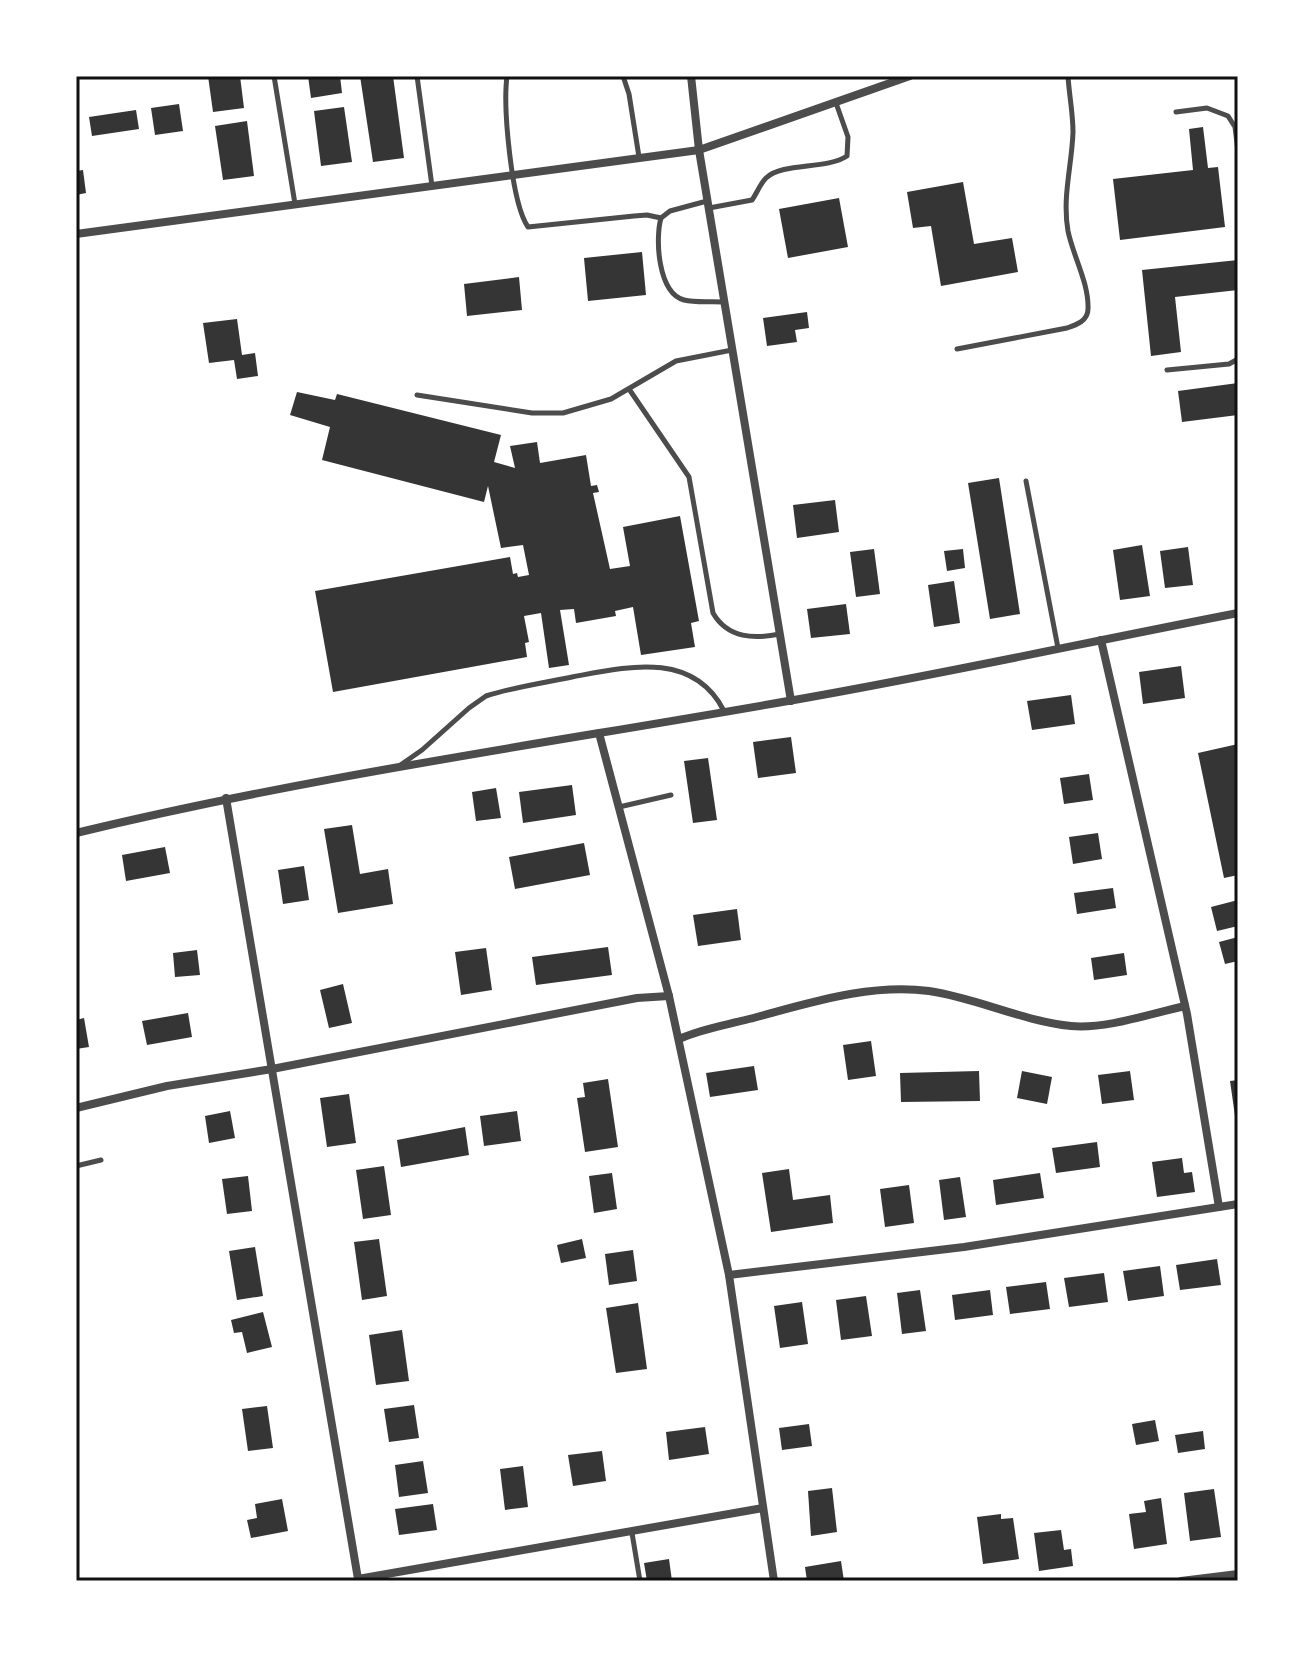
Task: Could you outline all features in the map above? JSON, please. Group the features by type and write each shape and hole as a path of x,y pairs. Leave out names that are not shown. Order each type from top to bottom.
{"street":[{"path":"691,76 699,150 791,701"},
{"path":"76,234 699,150 910,76"},
{"path":"76,833 226,798 791,701 1238,613"},
{"path":"1101,640 1185,1006 1219,1207"},
{"path":"599,733 669,996 729,1275 774,1581"},
{"path":"226,798 354,1580 763,1508"},
{"path":"679,1039 822,1000 892,989 928,991 1072,1026 1113,1022 1185,1006"},
{"path":"76,1108 167,1086 272,1069 637,998 669,996"},
{"path":"729,1275 964,1247 1238,1204"},
{"path":"1181,1581 1238,1574"}],"lane":[{"path":"274,76 295,205"},
{"path":"417,76 432,187"},
{"path":"507,76 504,99 514,176 522,217 528,227 647,215 661,218"},
{"path":"623,76 629,94 639,158"},
{"path":"957,349 1067,328 1086,316 1085,288 1068,230 1065,193 1073,129 1068,76"},
{"path":"724,302 683,300 674,295 666,284 657,243 661,218 670,211 752,200 765,179 775,173 847,156 848,137 836,101"},
{"path":"1176,112 1207,108 1228,116 1235,127 1238,151"},
{"path":"417,395 532,413 563,413 611,399 676,361 732,350"},
{"path":"1167,370 1229,364 1238,359"},
{"path":"629,389 689,477 713,613 717,620 729,631 745,636 780,634"},
{"path":"1026,481 1058,648"},
{"path":"397,767 486,696 621,668 655,666 692,678 709,689 724,712"},
{"path":"619,807 671,795"},
{"path":"76,1166 101,1160"},
{"path":"632,1533 640,1581"}],"building":[{"path":"208,76 240,76 244,108 213,112"},
{"path":"308,76 340,76 342,93 311,98"},
{"path":"360,76 393,76 404,158 373,162"},
{"path":"179,104 183,131 155,135 151,108"},
{"path":"344,107 352,162 321,166 314,111"},
{"path":"136,110 139,129 92,136 89,117"},
{"path":"247,121 254,176 223,180 215,126"},
{"path":"1203,127 1208,168 1218,167 1225,227 1120,240 1113,179 1193,170 1189,129"},
{"path":"83,170 86,193 76,195 76,171"},
{"path":"963,182 974,244 1012,238 1018,272 941,286 931,226 913,228 907,192"},
{"path":"839,198 848,247 788,258 779,209"},
{"path":"642,252 646,295 588,301 584,258"},
{"path":"1238,260 1238,290 1175,297 1181,352 1151,356 1142,270"},
{"path":"519,277 522,310 467,316 464,284"},
{"path":"807,312 809,328 795,330 797,342 767,346 763,318"},
{"path":"237,319 242,355 255,353 258,376 237,379 234,360 209,363 203,323"},
{"path":"1238,383 1238,415 1182,422 1178,391"},
{"path":"297,392 335,400 337,394 501,435 494,462 515,468 510,446 537,442 540,463 586,455 591,486 597,485 599,492 593,493 610,569 630,566 623,527 680,516 699,621 691,623 695,647 641,655 633,607 615,611 616,616 576,623 574,609 560,610 569,665 549,668 541,613 524,616 529,642 525,643 527,657 333,692 315,591 510,557 513,574 517,573 518,577 529,575 523,545 501,548 488,486 484,502 322,460 330,427 290,415"},
{"path":"999,478 1020,614 990,619 968,483"},
{"path":"835,500 839,532 797,538 793,505"},
{"path":"1142,545 1150,596 1120,600 1113,550"},
{"path":"1188,547 1193,585 1165,588 1160,551"},
{"path":"874,549 880,594 856,597 850,552"},
{"path":"963,549 965,568 947,571 944,551"},
{"path":"954,581 960,623 934,627 928,585"},
{"path":"846,604 850,634 811,638 807,609"},
{"path":"1181,666 1185,698 1143,704 1139,672"},
{"path":"1071,695 1075,724 1032,730 1027,701"},
{"path":"791,737 796,773 758,778 753,742"},
{"path":"1238,744 1238,875 1224,878 1198,753"},
{"path":"708,758 717,820 693,823 684,761"},
{"path":"1089,774 1093,800 1064,804 1060,778"},
{"path":"572,785 576,815 523,823 519,792"},
{"path":"496,788 501,818 476,821 472,792"},
{"path":"352,825 360,874 388,869 393,904 338,913 324,829"},
{"path":"1098,833 1102,859 1073,864 1069,837"},
{"path":"584,843 590,875 515,889 509,857"},
{"path":"165,847 170,873 126,881 122,855"},
{"path":"304,866 309,900 283,904 278,870"},
{"path":"1113,888 1116,908 1077,914 1074,893"},
{"path":"1238,900 1238,926 1217,931 1211,907"},
{"path":"737,909 741,940 698,946 693,915"},
{"path":"1238,937 1238,961 1225,964 1219,942"},
{"path":"608,947 612,975 536,985 532,957"},
{"path":"486,948 492,990 461,995 455,952"},
{"path":"197,950 200,975 175,977 173,953"},
{"path":"1124,953 1127,975 1094,980 1091,958"},
{"path":"343,984 352,1023 329,1028 320,990"},
{"path":"188,1013 192,1037 147,1045 142,1021"},
{"path":"84,1018 89,1047 76,1049 76,1020"},
{"path":"871,1041 876,1076 848,1080 843,1045"},
{"path":"754,1066 758,1090 710,1097 706,1073"},
{"path":"979,1071 980,1101 901,1102 900,1073"},
{"path":"1022,1071 1052,1077 1047,1104 1017,1098"},
{"path":"1130,1071 1134,1100 1102,1104 1098,1075"},
{"path":"608,1079 618,1147 585,1152 577,1098 585,1097 583,1083"},
{"path":"1238,1080 1238,1123 1236,1123 1230,1081"},
{"path":"349,1094 356,1143 327,1147 320,1098"},
{"path":"230,1111 235,1138 209,1143 205,1116"},
{"path":"517,1111 521,1141 484,1146 480,1116"},
{"path":"465,1127 469,1155 401,1167 397,1140"},
{"path":"1097,1142 1100,1167 1056,1173 1052,1148"},
{"path":"1182,1158 1184,1173 1192,1172 1195,1192 1157,1197 1152,1162"},
{"path":"384,1166 391,1215 363,1219 356,1170"},
{"path":"789,1169 793,1200 830,1195 833,1223 771,1232 762,1173"},
{"path":"612,1173 617,1209 594,1213 589,1176"},
{"path":"1040,1173 1044,1198 996,1205 993,1180"},
{"path":"248,1176 252,1211 227,1214 222,1179"},
{"path":"960,1177 966,1217 944,1220 939,1180"},
{"path":"909,1185 914,1223 885,1227 880,1189"},
{"path":"379,1239 387,1296 362,1300 354,1242"},
{"path":"582,1239 586,1258 561,1263 557,1245"},
{"path":"255,1247 263,1296 237,1300 229,1251"},
{"path":"633,1250 637,1281 609,1285 605,1254"},
{"path":"1217,1259 1221,1285 1180,1290 1176,1265"},
{"path":"1160,1266 1164,1296 1128,1301 1123,1271"},
{"path":"1104,1273 1108,1302 1069,1307 1064,1278"},
{"path":"1046,1282 1050,1309 1010,1314 1006,1287"},
{"path":"920,1290 926,1331 902,1334 897,1293"},
{"path":"990,1290 993,1315 955,1320 952,1295"},
{"path":"866,1296 872,1336 841,1340 836,1300"},
{"path":"802,1302 808,1344 780,1348 774,1306"},
{"path":"638,1303 647,1369 616,1373 606,1308"},
{"path":"263,1312 272,1347 247,1353 242,1332 234,1333 231,1320"},
{"path":"402,1330 409,1381 376,1385 369,1335"},
{"path":"414,1405 419,1438 389,1442 384,1409"},
{"path":"267,1406 273,1448 248,1451 242,1409"},
{"path":"1155,1420 1159,1441 1136,1445 1132,1424"},
{"path":"809,1424 812,1446 782,1450 779,1428"},
{"path":"705,1427 709,1454 669,1460 666,1432"},
{"path":"1203,1431 1205,1449 1178,1453 1175,1435"},
{"path":"602,1451 606,1481 573,1486 568,1455"},
{"path":"423,1461 428,1493 399,1497 395,1465"},
{"path":"523,1466 528,1507 505,1510 500,1469"},
{"path":"832,1488 837,1532 811,1536 808,1491"},
{"path":"1214,1489 1221,1537 1190,1541 1184,1493"},
{"path":"1161,1498 1167,1544 1134,1549 1129,1514 1146,1512 1144,1501"},
{"path":"282,1499 288,1531 251,1538 247,1520 257,1518 255,1504"},
{"path":"433,1504 437,1530 399,1535 395,1509"},
{"path":"1001,1514 1001,1519 1013,1518 1019,1559 983,1564 977,1517"},
{"path":"1061,1530 1064,1550 1071,1549 1073,1566 1039,1571 1034,1533"},
{"path":"669,1559 672,1581 647,1581 644,1563"},
{"path":"841,1561 844,1581 807,1581 805,1567"}]}
